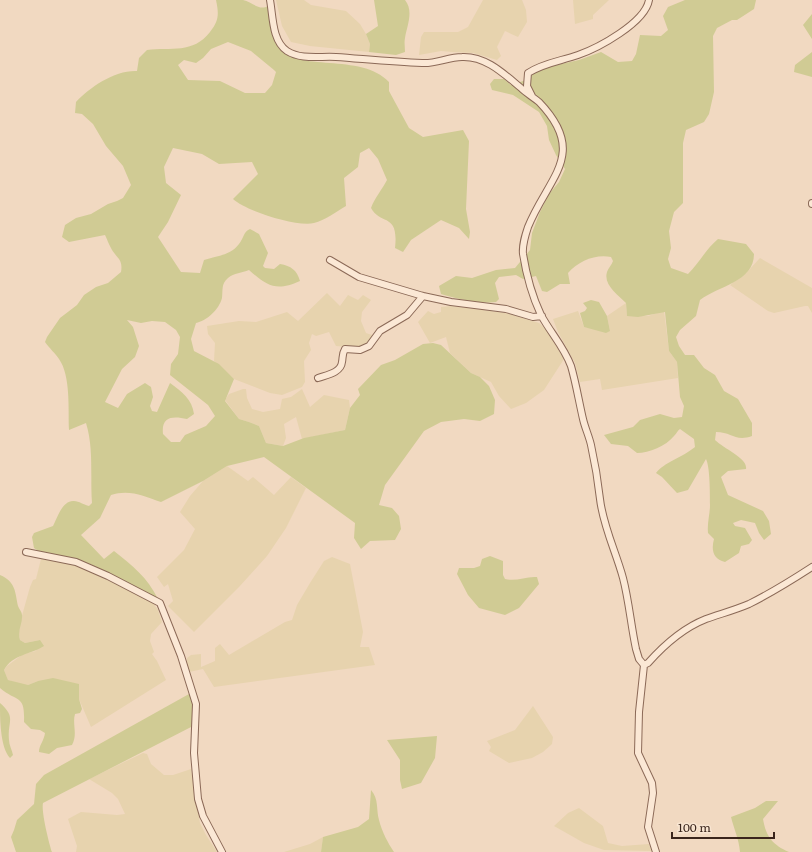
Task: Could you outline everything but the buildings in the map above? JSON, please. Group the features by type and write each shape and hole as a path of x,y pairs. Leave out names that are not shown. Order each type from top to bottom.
{"street":[{"path":"270,0 277,37 286,50 313,57 332,56 423,63 468,57 498,68 533,97 551,116 561,134 564,146 564,155 558,173 542,197 533,217 522,252 532,291 542,316 570,365 592,448 599,484 600,500 625,585 636,649 639,659 644,665 639,712 638,753 652,783 654,793 648,827 656,852"},
{"path":"533,97 527,86 528,73 538,67 579,55 623,32 638,20 644,12 649,0"},
{"path":"330,260 359,277 423,296 451,302 514,311 533,317 542,316"},
{"path":"318,378 332,374 341,366 345,349 360,350 369,346 380,331 407,315 423,296"},
{"path":"26,552 76,562 108,576 160,604 181,656 196,704 194,754 198,799 203,816 222,852"},
{"path":"644,665 648,663 673,638 688,628 704,620 747,605 774,591 812,566"}],"shaded area":[{"path":"216,0 243,0 259,7 268,6 273,37 278,47 287,55 314,62 362,68 377,73 389,82 389,91 409,128 423,137 463,130 469,141 466,209 470,232 469,239 459,228 441,220 411,240 403,252 395,248 396,237 392,224 380,217 371,208 374,200 387,180 378,159 369,148 360,153 358,167 344,178 346,206 322,220 306,224 296,223 260,213 239,204 233,199 258,174 252,162 219,164 202,154 173,148 164,167 166,183 181,195 168,222 158,237 181,272 200,273 204,260 232,251 250,229 259,234 268,253 263,266 265,268 274,269 280,264 287,266 295,271 300,281 278,287 272,286 261,280 249,270 233,275 224,283 222,298 215,311 208,317 196,323 191,339 194,351 219,364 234,379 225,401 239,419 259,426 266,443 283,446 304,438 345,430 350,408 360,395 358,389 381,365 395,360 423,344 433,343 441,345 471,373 480,377 489,386 495,400 494,414 480,421 464,419 441,422 424,431 385,485 379,505 392,508 399,516 401,529 395,540 370,541 361,549 354,538 355,523 264,457 227,466 203,481 161,502 130,493 118,493 111,495 100,518 81,535 104,559 114,551 139,572 154,591 158,599 90,564 58,555 43,554 34,548 32,537 34,533 53,526 60,510 66,504 76,501 89,506 92,503 91,453 86,423 69,430 68,393 63,366 45,342 60,318 77,305 84,295 96,287 108,283 121,272 121,262 112,250 105,235 69,242 62,237 65,225 76,218 91,214 108,204 123,198 131,185 123,166 106,146 93,124 82,114 75,113 76,102 88,91 104,80 120,73 137,71 139,58 147,50 181,48 196,44 210,32 217,21","holes":["228,42 251,51 276,72 272,85 265,93 245,93 220,81 188,80 178,65 184,60 196,63 211,49","127,320 141,323 152,321 165,322 176,330 180,337 178,354 171,364 170,375 208,405 215,416 206,426 185,435 180,442 171,442 163,434 164,424 169,419 187,419 194,414 189,400 170,383 157,412 152,411 150,406 153,397 151,387 145,383 127,394 118,408 105,402 122,369 135,357 139,346 133,327"]},
{"path":"276,0 304,0 311,5 346,11 360,24 366,34 370,44 369,52 310,46 291,42 282,26"},
{"path":"374,0 405,0 408,4 409,14 405,40 405,52 396,55 369,52 370,44 366,34 378,26"},
{"path":"483,0 522,0 526,10 527,22 518,37 505,31 497,47 501,56 497,60 473,53 441,51 419,55 421,37 424,32 458,32 468,27"},
{"path":"573,0 609,0 593,15 593,19 575,24"},
{"path":"685,0 756,0 754,9 737,20 732,20 717,28 713,36 714,92 709,114 704,122 686,130 683,143 683,203 674,212 669,231 671,248 668,259 671,268 688,274 718,239 746,244 754,254 748,271 742,277 700,300 696,316 680,330 676,337 679,346 685,355 694,355 704,368 715,375 724,391 738,399 752,423 752,436 746,438 716,432 715,440 739,457 746,465 746,469 728,471 721,477 728,495 763,511 769,521 771,534 764,540 755,523 741,520 733,523 735,526 745,528 752,540 749,544 741,546 739,553 725,562 721,561 715,556 713,550 714,539 708,533 710,487 706,459 688,490 677,493 662,477 656,473 663,466 695,447 694,439 680,429 671,440 662,446 642,453 637,453 628,446 611,444 604,435 633,427 640,420 660,414 674,418 682,417 684,406 680,397 677,362 669,351 665,312 638,317 627,316 626,303 612,289 607,281 607,272 613,261 611,257 605,256 593,258 582,262 568,273 570,284 560,284 547,292 542,291 536,276 523,279 516,275 499,277 495,283 499,299 496,302 476,302 447,296 441,294 439,286 456,276 472,278 496,270 515,268 530,250 532,233 540,212 549,194 559,182 565,169 549,140 547,126 539,112 513,95 492,90 490,84 494,79 504,79 511,85 529,79 534,73 552,66 579,60 601,52 618,62 632,61 636,54 640,35 661,36 668,30 663,16 668,7"},
{"path":"812,14 812,39 803,25"},
{"path":"812,52 812,77 794,72 795,65"},
{"path":"760,258 812,288 812,313 808,306 774,313 768,311 730,285 747,272"},
{"path":"327,293 340,306 348,295 358,300 363,295 371,300 362,312 361,321 366,333 375,336 368,344 360,348 336,346 329,332 316,336 312,334 309,343 311,350 304,361 305,382 302,387 282,395 270,393 234,379 214,361 215,343 208,334 207,326 239,321 256,322 287,312 298,321"},
{"path":"591,300 599,302 607,316 610,331 606,333 584,327 580,313 585,311 587,308 583,303"},
{"path":"626,303 627,316 648,316 664,311 669,351 677,362 678,378 602,390 600,379 580,382 575,363 558,332 553,319 578,311 584,327 610,331 607,316"},
{"path":"451,306 506,313 539,323 546,329 564,359 544,390 526,403 511,409 499,396 491,382 471,373 450,353 446,337 430,343 418,322 428,311 434,314 441,312 441,307"},
{"path":"246,389 247,398 252,409 263,412 280,409 282,399 291,397 302,389 310,407 324,395 349,400 350,408 345,430 302,439 296,417 284,424 286,438 283,446 266,443 259,426 239,419 225,400 229,394"},
{"path":"227,466 248,481 253,477 274,495 291,477 306,488 286,528 267,556 239,587 194,632 168,606 173,601 168,584 164,587 157,577 184,550 195,529 180,512 190,496 203,481"},
{"path":"490,556 503,561 503,575 505,579 513,580 537,577 539,584 519,608 505,615 479,608 468,595 457,574 459,568 474,568 480,566 482,559"},
{"path":"332,557 350,564 363,632 360,647 369,647 375,665 214,687 203,669 189,672 186,665 187,658 191,655 201,654 201,667 215,661 215,648 220,644 229,655 285,622 292,620 297,605 310,583 324,561"},
{"path":"41,559 75,565 151,600 158,610 162,622 151,634 150,641 154,652 152,654 166,680 91,727 79,699 38,681 28,685 23,685 8,680 4,670 23,654 36,651 40,640 25,643 20,640 18,630 30,587 33,580 36,579"},
{"path":"0,575 12,584 18,606 22,613 19,633 20,640 25,643 40,640 44,646 12,661 4,670 8,680 28,685 53,678 79,684 79,699 82,709 80,713 75,714 74,741 72,745 57,748 49,754 39,752 45,733 40,730 31,729 24,722 22,703 0,688"},
{"path":"189,694 194,705 193,726 43,803 44,820 52,852 16,852 11,837 17,820 34,804 36,784 44,775"},
{"path":"0,703 10,716 9,742 13,755 10,758 2,740"},
{"path":"533,706 553,737 552,744 543,752 532,758 509,763 489,751 491,747 487,741 515,730"},
{"path":"437,736 435,758 421,783 402,789 400,780 400,760 387,740"},
{"path":"143,753 147,754 151,764 164,775 173,775 191,769 200,823 217,852 76,852 77,846 68,819 81,812 117,815 125,814 118,799 112,793 89,779"},
{"path":"371,790 374,793 382,829 394,852 321,852 323,837 358,827 369,819"},
{"path":"766,801 778,801 763,819 768,836 771,840 789,852 740,852 738,838 731,817 755,808"},
{"path":"579,808 603,826 608,843 622,846 649,844 651,851 604,850 584,843 554,826 568,813"},
{"path":"323,837 321,852 284,852 310,844"}]}
